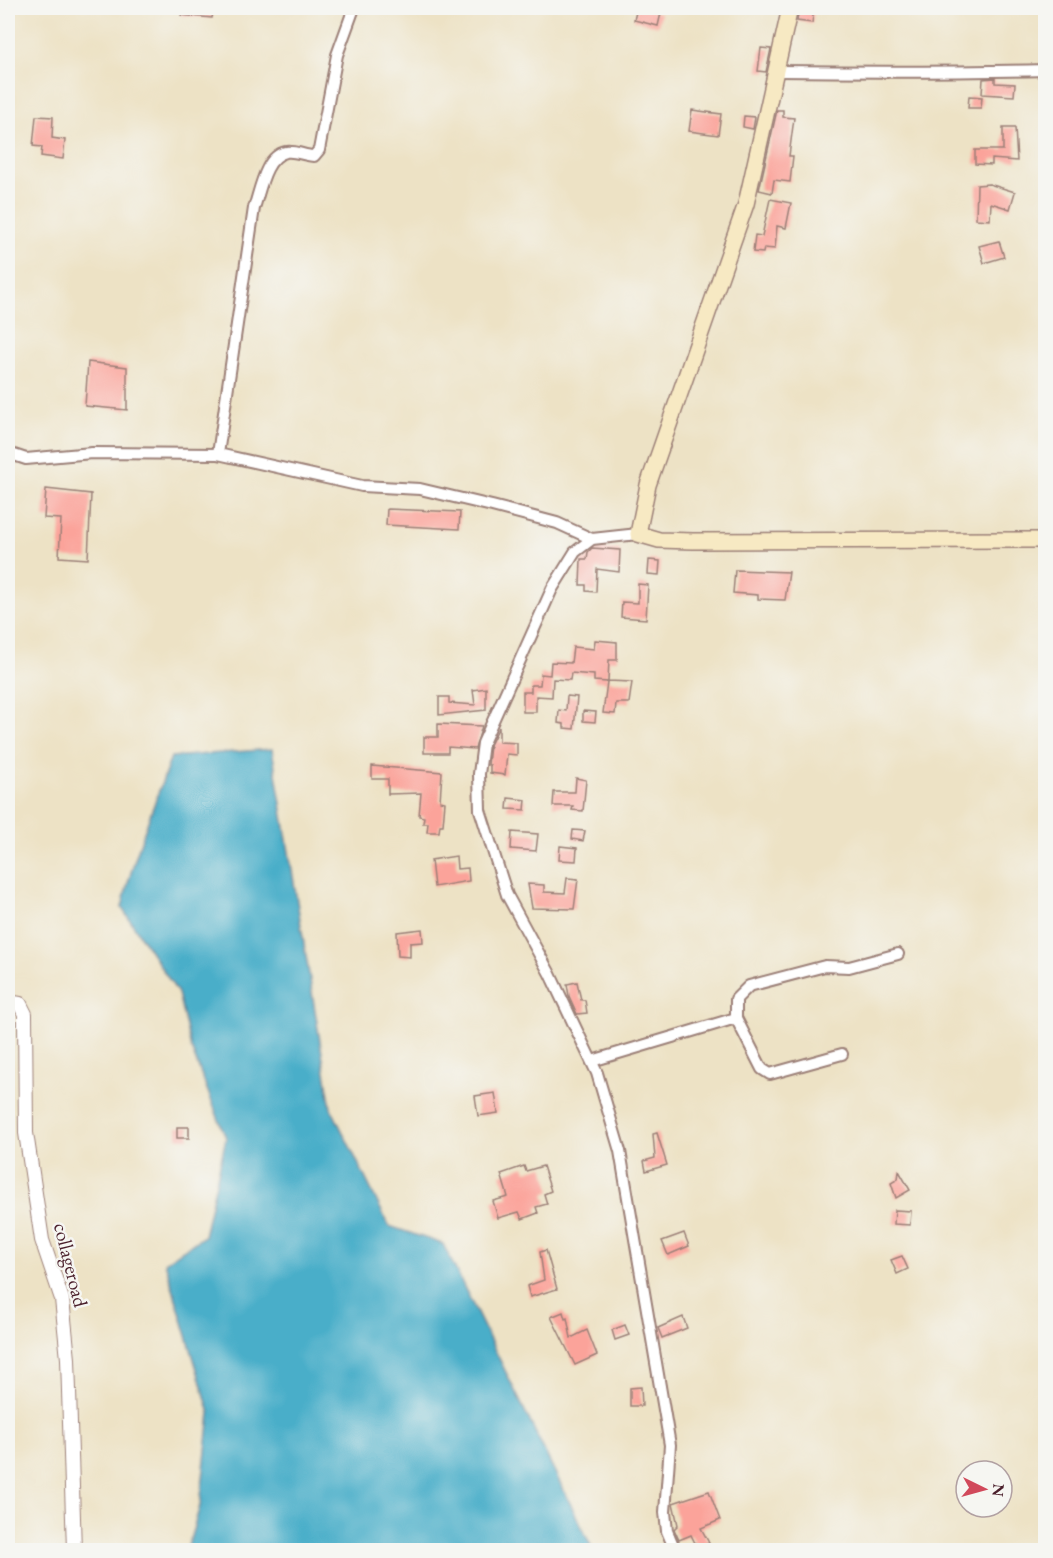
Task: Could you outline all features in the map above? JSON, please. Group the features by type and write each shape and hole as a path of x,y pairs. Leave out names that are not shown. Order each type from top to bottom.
{"main road":[{"path":"790,8 746,204 648,485 638,534 659,540 693,541 1046,540"}],"street":[{"path":"218,454 254,208 266,171 278,154 289,151 314,156 319,150 337,55 354,8"},
{"path":"777,71 900,73 964,69 1043,70"},
{"path":"8,453 26,459 92,453 218,454 362,486 420,489 557,523 592,539 638,534"},
{"path":"592,539 575,552 552,590 483,743 479,774 480,810 507,895 550,974 592,1061 621,1151 670,1446 665,1512 667,1531 675,1551"},
{"path":"842,1054 770,1074 762,1069 751,1053 736,1018 736,999 749,986 825,966 849,967 898,954"},
{"name":"collageroad","path":"8,1002 20,1004 25,1014 26,1133 42,1240 62,1299 68,1359 74,1551"},
{"path":"592,1061 736,1018"}],"path":[{"path":"1043,70 1046,108"}],"water":[{"path":"272,749 331,1108 389,1226 443,1244 593,1550 187,1550 200,1506 210,1413 165,1262 204,1236 226,1138 191,1048 178,993 122,908 138,851 171,757"}],"building":[{"path":"181,8 214,8 212,18 181,15"},
{"path":"637,8 661,13 658,26 634,20"},
{"path":"799,8 814,9 812,23 797,21"},
{"path":"761,48 771,49 766,72 758,71"},
{"path":"995,78 995,83 1015,84 1014,96 982,94 983,79"},
{"path":"969,96 982,97 981,108 968,108"},
{"path":"692,110 721,114 718,135 689,131"},
{"path":"777,110 783,110 783,117 794,118 789,156 793,156 790,182 774,180 772,193 759,190"},
{"path":"36,116 53,117 52,138 65,140 63,159 41,156 42,147 33,146"},
{"path":"744,116 755,117 753,129 743,127"},
{"path":"1003,128 1015,128 1017,161 992,159 992,165 975,164 975,150 1003,150"},
{"path":"989,184 1015,192 1010,209 991,203 990,220 976,219 977,185"},
{"path":"770,199 791,203 786,228 777,226 775,249 764,248 763,253 753,252 755,235 762,236"},
{"path":"999,241 1004,257 984,263 979,246"},
{"path":"88,362 127,367 127,410 85,406"},
{"path":"46,489 91,494 88,559 59,557 61,519 44,518"},
{"path":"387,509 460,512 459,529 386,525"},
{"path":"592,548 620,550 619,572 597,569 596,592 586,591 586,585 580,585 581,559 587,559 588,552"},
{"path":"649,560 660,561 659,575 648,574"},
{"path":"735,570 789,572 785,600 758,599 758,595 733,593"},
{"path":"638,584 648,585 646,619 621,617 622,602 638,603"},
{"path":"595,640 617,642 617,660 609,660 608,681 632,682 629,703 616,703 615,714 603,713 607,682 594,681 594,675 571,673 570,680 553,679 552,697 536,696 536,712 523,712 523,692 531,692 531,685 540,685 541,674 550,675 551,662 571,663 573,647 594,649"},
{"path":"486,688 486,710 439,715 439,697 449,697 449,703 475,705 473,690"},
{"path":"567,696 577,697 574,729 564,728 564,724 558,723 559,710 566,711"},
{"path":"583,711 596,712 595,722 583,721"},
{"path":"438,724 482,726 475,749 448,747 448,753 424,753 424,737 438,737"},
{"path":"499,727 499,742 517,743 517,755 507,754 505,775 490,773 490,765 488,765 490,745"},
{"path":"372,766 442,772 440,801 445,802 443,825 440,825 439,832 427,832 428,823 423,823 424,817 419,816 421,793 388,794 388,779 372,779"},
{"path":"576,778 586,780 583,811 572,810 573,806 553,806 554,792 575,792"},
{"path":"508,798 526,800 525,810 507,809"},
{"path":"573,830 585,831 583,841 572,839"},
{"path":"512,832 538,834 536,851 511,849"},
{"path":"560,846 577,848 576,861 559,860"},
{"path":"456,856 457,869 468,868 469,881 434,887 431,860"},
{"path":"567,878 578,879 574,909 532,908 528,884 544,885 544,892 565,893"},
{"path":"422,929 423,942 410,943 410,957 398,956 397,932"},
{"path":"577,982 581,1000 585,1000 587,1013 577,1014 569,996 567,984"},
{"path":"495,1093 498,1113 478,1116 475,1096"},
{"path":"177,1127 189,1127 189,1138 177,1138"},
{"path":"657,1133 667,1165 646,1171 644,1161 655,1158 653,1134"},
{"path":"524,1166 526,1171 543,1166 551,1191 544,1194 547,1204 536,1207 538,1213 522,1219 519,1212 498,1218 493,1201 508,1197 501,1174"},
{"path":"899,1171 910,1190 896,1198 891,1183 898,1179"},
{"path":"895,1210 911,1211 910,1225 894,1224"},
{"path":"684,1233 689,1246 668,1255 662,1241"},
{"path":"546,1250 557,1289 530,1297 527,1286 544,1280 540,1252"},
{"path":"902,1256 908,1269 897,1274 891,1260"},
{"path":"563,1312 565,1319 567,1318 571,1338 587,1330 597,1355 575,1365 551,1317"},
{"path":"683,1317 687,1328 662,1338 658,1328"},
{"path":"625,1325 629,1335 615,1340 612,1330"},
{"path":"641,1387 642,1406 630,1406 630,1388"},
{"path":"709,1491 720,1520 701,1528 709,1543 698,1549 691,1535 679,1540 674,1529 678,1525 673,1503"}]}
